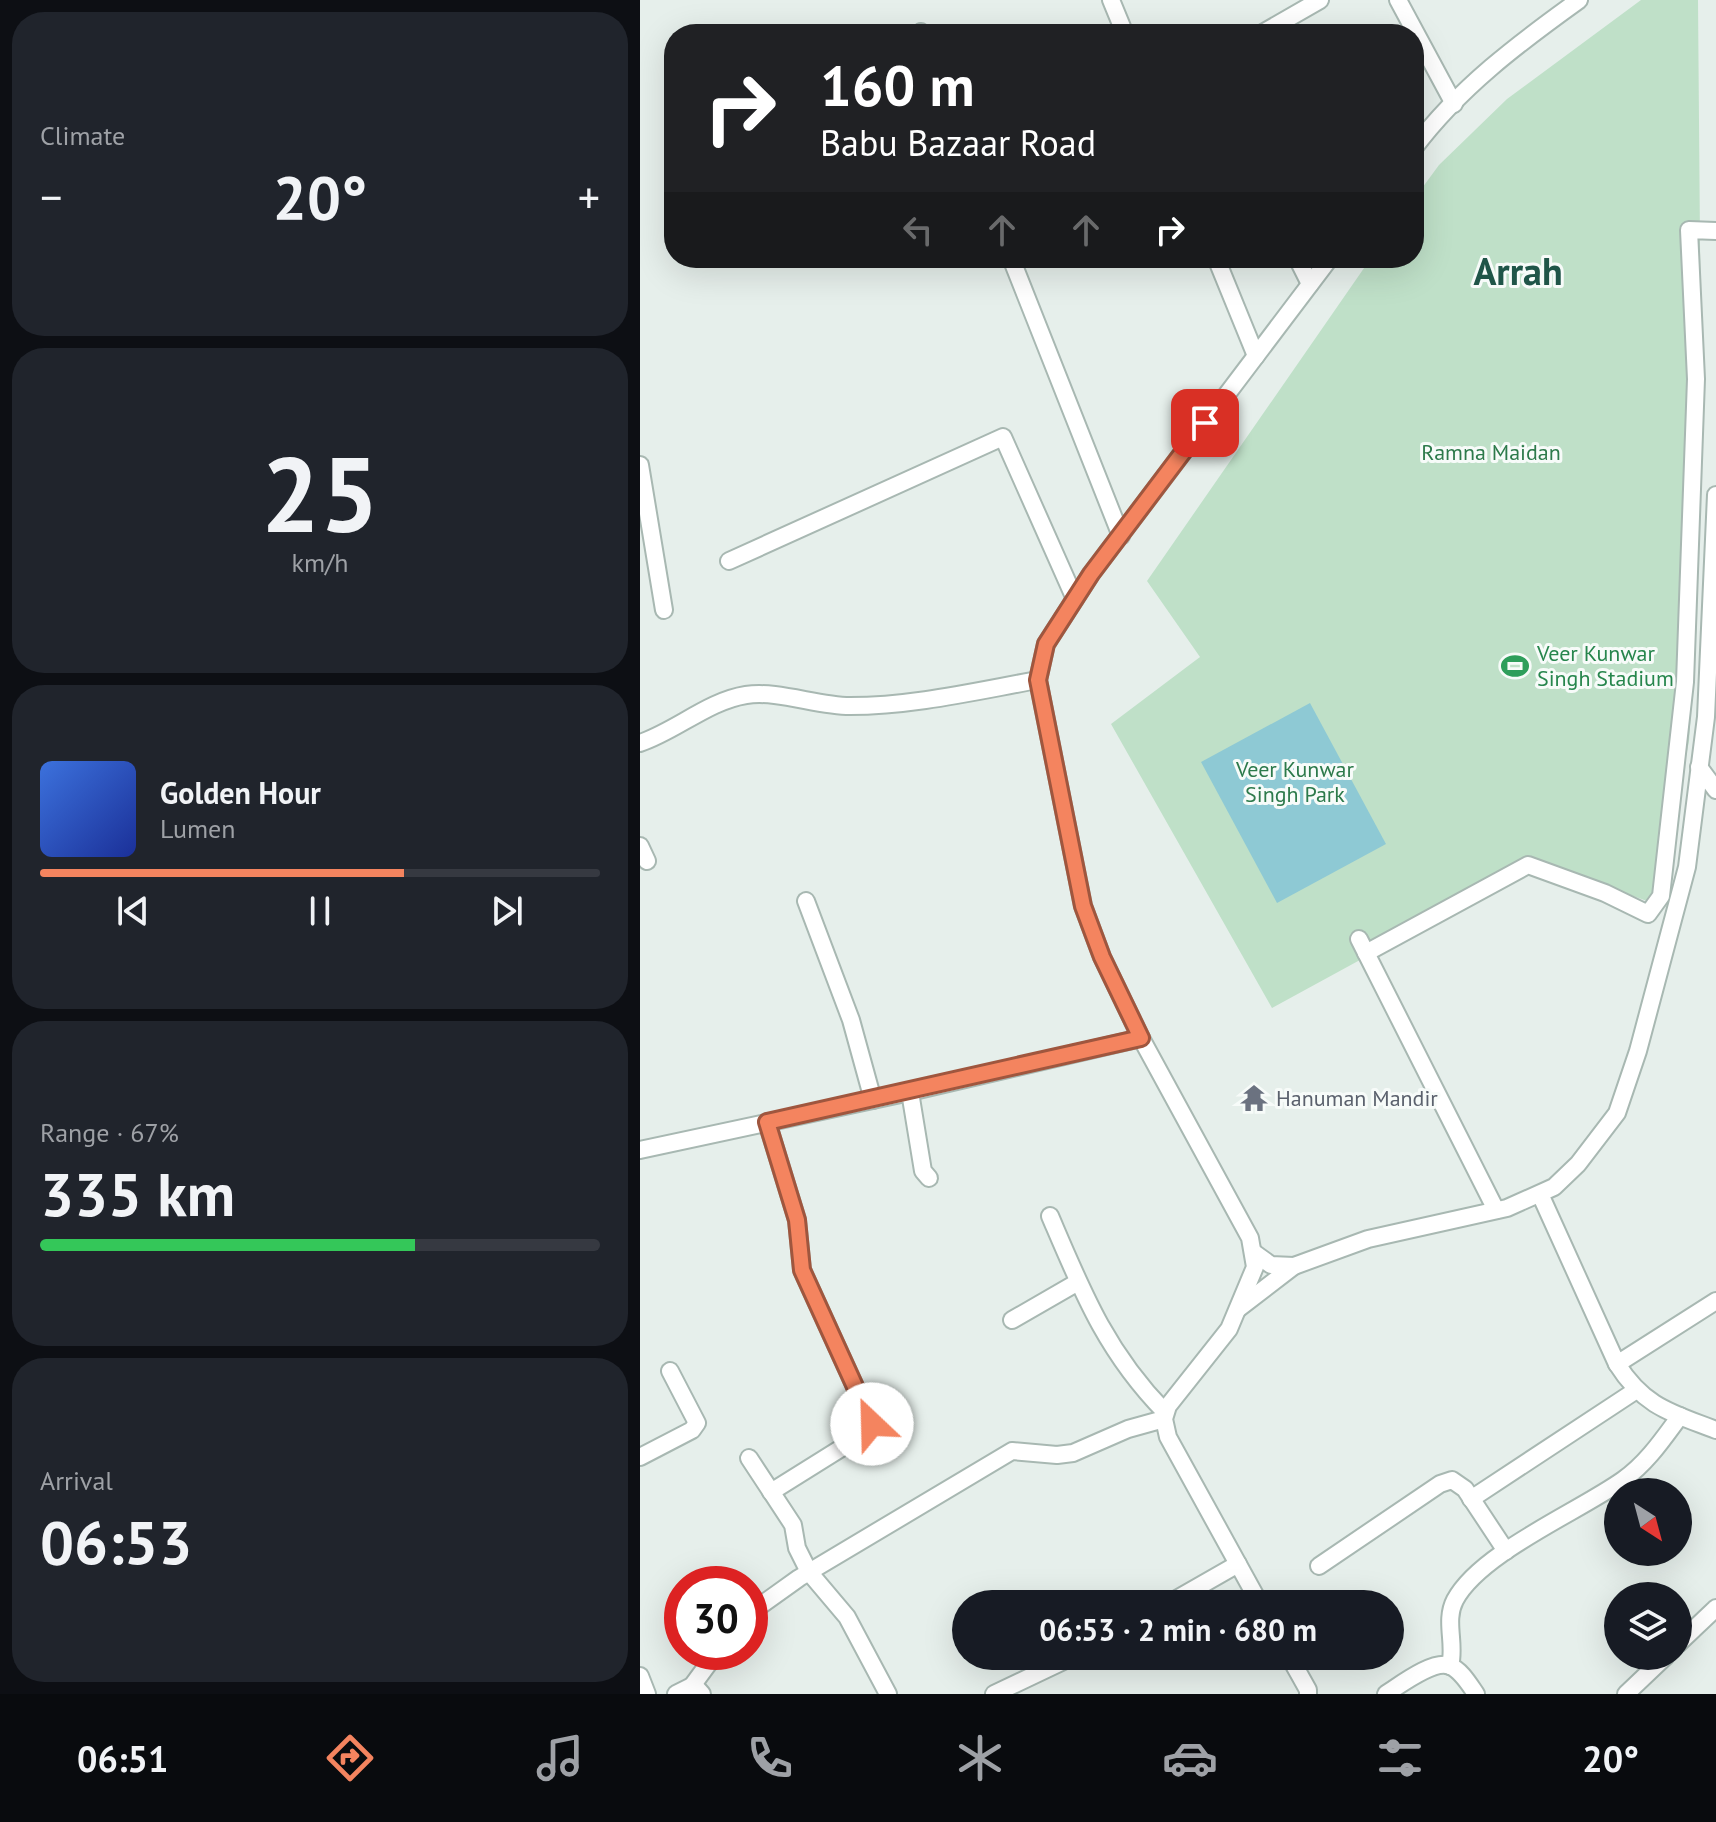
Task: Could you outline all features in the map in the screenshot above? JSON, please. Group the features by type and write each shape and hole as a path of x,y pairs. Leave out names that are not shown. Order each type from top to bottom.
{"street":[{"path":"1111,0 1121,24"},
{"path":"1278,24 1320,0"},
{"path":"1398,0 1411,24"},
{"path":"1424,135 1511,49 1579,0"},
{"path":"1424,48 1454,104"},
{"path":"1496,1210 1363,946 1528,865 1605,893 1648,914 1661,896 1685,682 1696,379 1689,230 1716,231"},
{"path":"1015,268 1121,536"},
{"path":"1220,268 1256,356"},
{"path":"1302,268 1310,284"},
{"path":"768,1600 809,1572 1012,1451 1057,1455 1073,1453 1164,1415 1229,1329 1238,1309 1255,1267 1250,1238 1141,1038 1102,957 1083,906 1038,680 1046,644 1075,599 1322,268"},
{"path":"729,561 1003,437 1075,599"},
{"path":"640,465 664,610"},
{"path":"1238,1309 1294,1266 1368,1239 1496,1210 1554,1187 1578,1164 1617,1113 1638,1051 1687,867 1706,717 1716,495"},
{"path":"640,743 726,701 745,695 760,694 844,706 876,706 924,701 1038,680"},
{"path":"1699,767 1716,790"},
{"path":"806,901 851,1020 873,1100"},
{"path":"640,1150 1141,1038"},
{"path":"910,1092 923,1171 929,1178"},
{"path":"767,1122 797,1220 802,1270 872,1424 867,1432 771,1492"},
{"path":"1540,1194 1617,1364 1635,1391 1650,1402 1716,1430"},
{"path":"1050,1216 1104,1335 1164,1415 1175,1451 1252,1590"},
{"path":"1253,1252 1271,1265 1294,1266"},
{"path":"1012,1320 1078,1282"},
{"path":"1617,1364 1716,1301"},
{"path":"640,1457 692,1430 697,1423 670,1371"},
{"path":"1471,1499 1635,1391"},
{"path":"1450,1666 1454,1651 1450,1616 1454,1601 1473,1577 1506,1551 1623,1480 1644,1461 1680,1416"},
{"path":"749,1458 793,1525 796,1544 809,1572 847,1617 888,1694"},
{"path":"1319,1566 1446,1481 1457,1481 1506,1551"},
{"path":"1192,1590 1238,1564"},
{"path":"1692,1631 1716,1608"},
{"path":"1386,1694 1441,1665 1450,1666 1476,1694"},
{"path":"690,1691 705,1670"},
{"path":"994,1694 1045,1670"},
{"path":"1297,1670 1308,1694"},
{"path":"1626,1694 1651,1670"},
{"path":"640,1676 647,1694"}],"green space":[{"name":"Ramna Maidan","path":"1641,0 1698,0 1701,363 1697,620 1689,741 1658,905 1553,867 1501,883 1272,1008 1111,724 1200,657 1147,581 1364,268 1424,268 1424,185 1439,165 1507,99"}],"water":[{"path":"1310,703 1386,844 1277,903 1201,762"}],"place":[{"name":"Veer Kunwar Singh Stadium","path":"1515,666"},
{"name":"Hanuman Mandir","path":"1254,1098"}],"district":[{"name":"Arrah","path":"1518,270"}],"route":[{"path":"872,1424 802,1270 797,1220 767,1122 1141,1038 1102,957 1083,906 1038,680 1046,644 1091,574 1205,423"}],"park label":[{"name":"Veer Kunwar Singh Park","path":"1295,782"}]}
